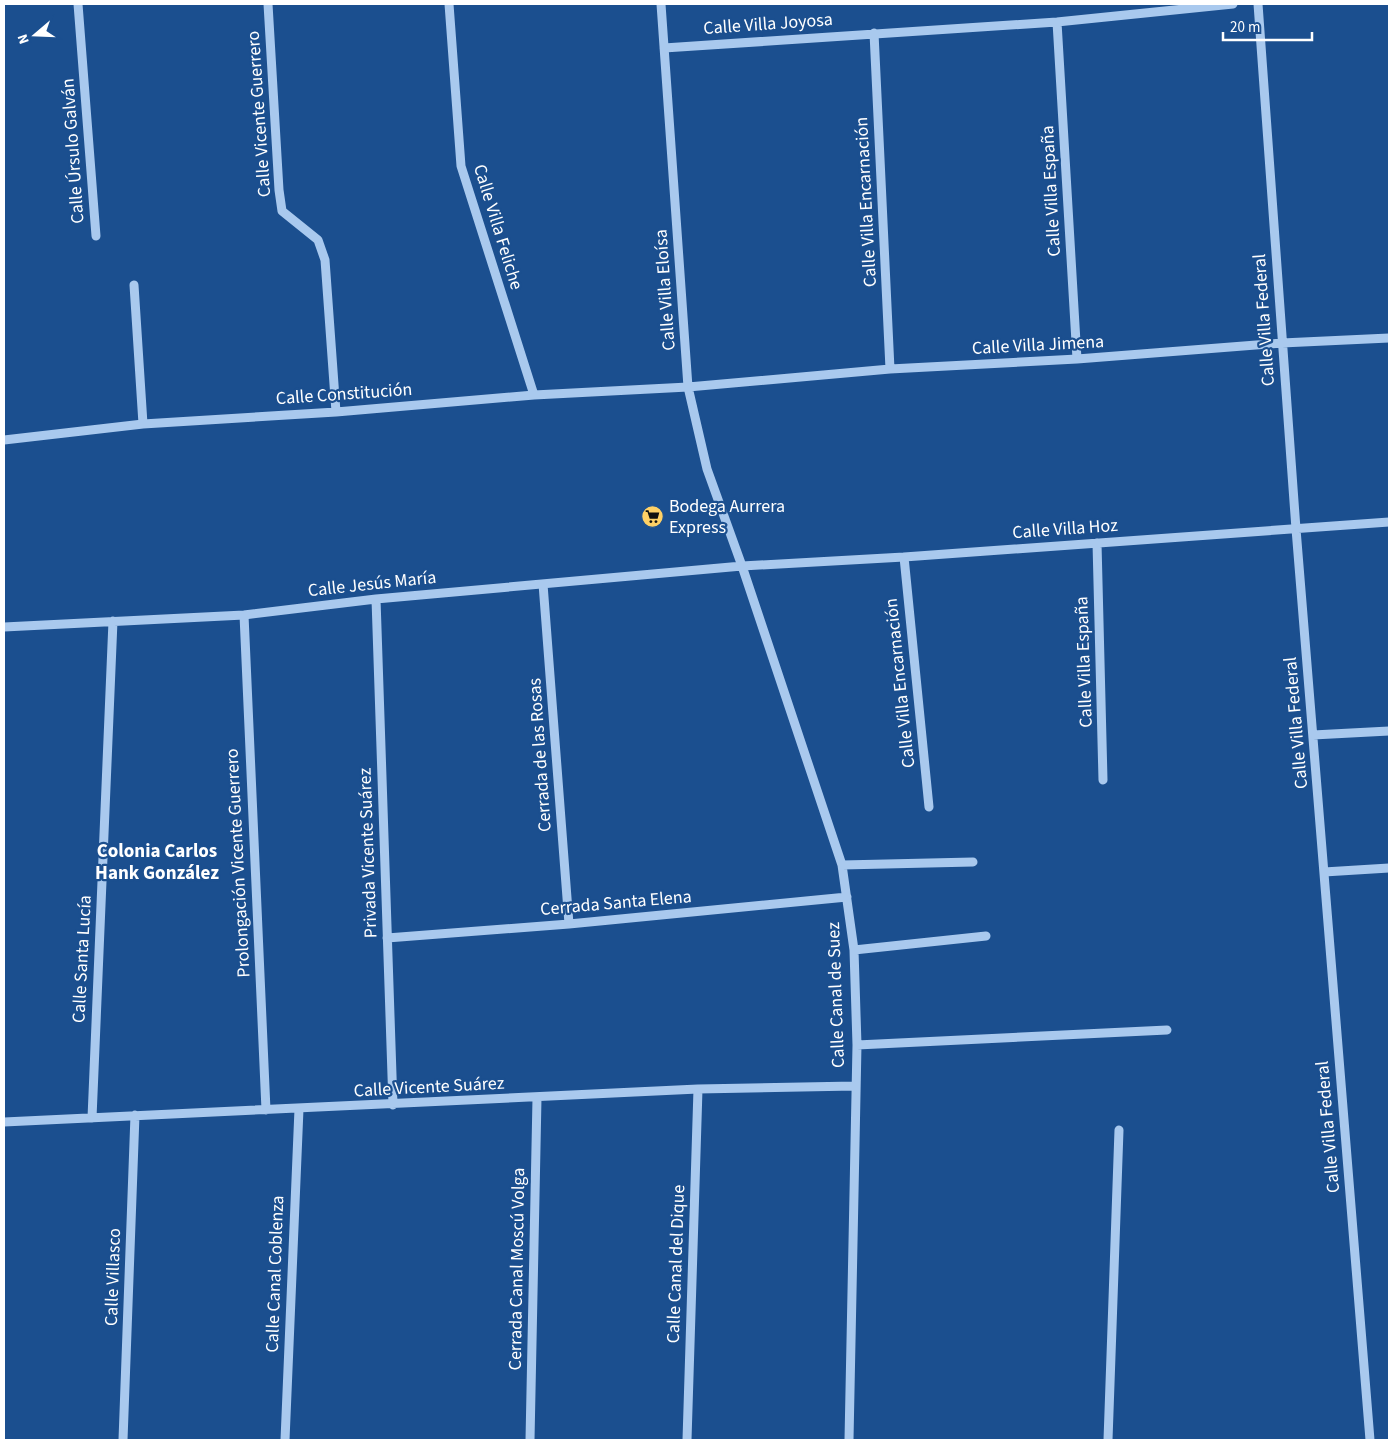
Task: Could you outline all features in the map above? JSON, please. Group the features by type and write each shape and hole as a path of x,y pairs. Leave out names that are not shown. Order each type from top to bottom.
{"street":[{"name":"Calle Úrsulo Galván","path":"78,4 96,236"},
{"name":"Calle Vicente Guerrero","path":"268,4 279,190 282,211 318,240 325,260 336,412"},
{"name":"Calle Villa Feliche","path":"449,4 461,166 534,395"},
{"name":"Calle Villa Eloísa","path":"661,4 688,387 707,469 742,566"},
{"name":"Calle Villa Joyosa","path":"664,48 1057,22 1232,4"},
{"name":"Calle Villa Federal","path":"1258,4 1296,529 1370,1440"},
{"name":"Calle Villa España","path":"1057,22 1077,359"},
{"name":"Calle Villa Encarnación","path":"874,33 890,369"},
{"path":"134,285 144,424"},
{"name":"Calle Villa Jimena","path":"688,387 890,369 1077,359 1389,338"},
{"name":"Calle Constitución","path":"4,440 144,424 336,412 534,395 688,387"},
{"name":"Calle Villa Hoz","path":"742,566 1389,522"},
{"name":"Calle Villa España","path":"1097,543 1103,780"},
{"name":"Calle Villa Encarnación","path":"904,556 929,807"},
{"name":"Calle Jesús María","path":"4,627 244,615 376,599 742,566"},
{"name":"Calle Canal de Suez","path":"742,566 842,865 854,950 856,1045 849,1440"},
{"name":"Cerrada de las Rosas","path":"543,584 569,924"},
{"name":"Privada Vicente Suárez","path":"376,599 393,1105"},
{"name":"Prolongación Vicente Guerrero","path":"244,615 266,1110"},
{"name":"Calle Santa Lucía","path":"92,1118 114,621"},
{"path":"1313,735 1389,731"},
{"path":"842,865 974,862"},
{"path":"1324,872 1389,868"},
{"name":"Cerrada Santa Elena","path":"387,938 569,924 847,897"},
{"path":"854,950 986,936"},
{"path":"856,1045 1166,1030"},
{"name":"Calle Vicente Suárez","path":"4,1122 698,1090 855,1086"},
{"name":"Calle Canal del Dique","path":"687,1440 698,1090"},
{"name":"Cerrada Canal Moscú Volga","path":"530,1440 537,1098"},
{"name":"Calle Canal Coblenza","path":"285,1440 299,1109"},
{"name":"Calle Villasco","path":"124,1440 135,1115"},
{"path":"1108,1440 1119,1130"}],"place":[{"name":"Bodega Aurrera Express","path":"653,516"}],"district":[{"name":"Colonia Carlos Hank González","path":"157,862"}]}
